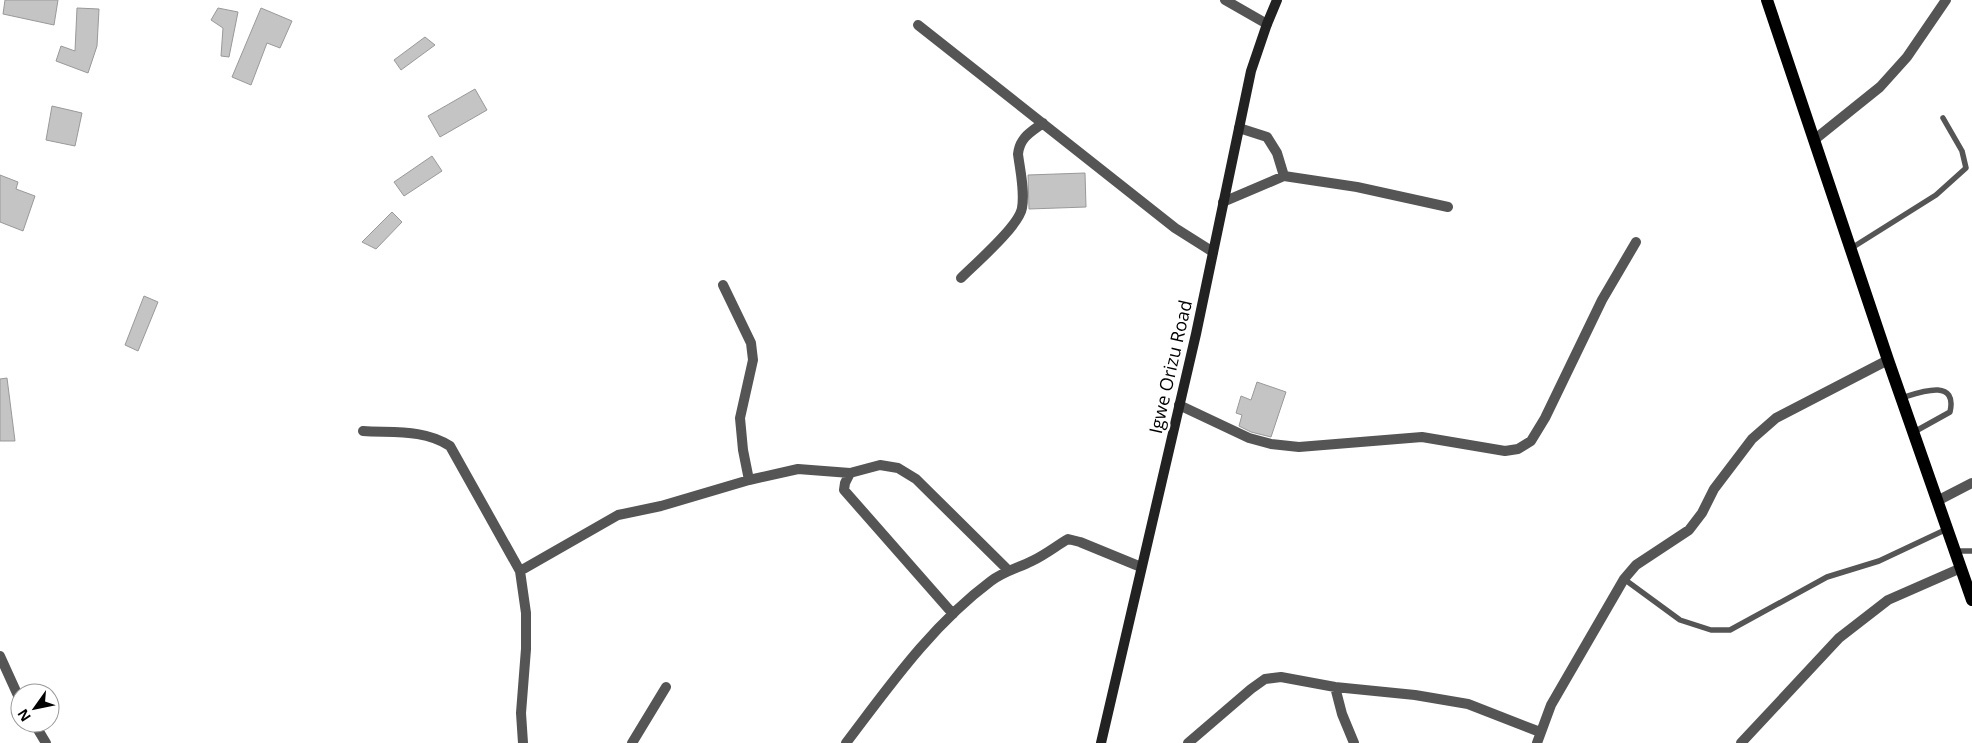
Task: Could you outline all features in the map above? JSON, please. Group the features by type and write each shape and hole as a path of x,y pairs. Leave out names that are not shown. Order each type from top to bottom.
{"main road":[{"name":"Igwe Orizu Road","path":"1101,743 1179,405 1251,71 1266,24 1277,0"},
{"path":"1767,0 1850,249 1972,600"}],"street":[{"path":"1225,0 1266,24"},
{"path":"1814,140 1885,81 1907,57 1946,0"},
{"path":"918,25 1175,228 1213,252"},
{"path":"961,278 1005,234 1018,218 1022,209 1019,146 1023,138 1044,123"},
{"path":"1239,128 1267,137 1277,153 1284,176"},
{"path":"1223,202 1284,176 1357,187 1448,207"},
{"path":"1179,405 1249,438 1271,444 1299,447 1422,437 1505,452 1518,449 1531,441 1545,418 1602,300 1636,242"},
{"path":"723,285 751,343 753,360 740,418 743,450 750,480"},
{"path":"1537,743 1550,705 1624,580 1636,564 1689,530 1702,513 1714,489 1746,446 1776,418 1888,360"},
{"path":"363,431 426,434 450,446 520,571 526,613 526,649 521,713 523,743"},
{"path":"520,571 618,515 677,502 750,480 798,469 850,473 880,465 898,468 916,480 1008,570"},
{"path":"850,473 844,490 953,614"},
{"path":"1937,501 1972,483"},
{"path":"846,743 914,655 953,614 1008,570 1032,561 1068,539 1141,567"},
{"path":"1740,743 1839,638 1888,600 1960,568"},
{"path":"0,656 12,683"},
{"path":"1188,743 1244,694 1265,680 1281,677 1335,687 1415,695 1468,704 1540,732"},
{"path":"632,743 666,687"},
{"path":"1335,687 1342,714 1354,743"}],"lane":[{"path":"1850,249 1936,195 1966,168 1962,151 1943,118"},
{"path":"1901,398 1936,388 1944,391 1952,403 1950,412 1914,432"},
{"path":"1624,580 1680,620 1711,630 1730,630 1827,577 1879,561 1947,529"},
{"path":"1955,551 1972,551"}],"building":[{"path":"5,0 58,0 54,25 3,14"},
{"path":"77,8 99,9 97,46 88,73 56,61 61,46 75,51"},
{"path":"218,8 238,12 229,57 221,56 223,28 211,20"},
{"path":"261,8 292,21 280,48 267,43 251,85 232,77"},
{"path":"425,37 435,45 401,70 394,60"},
{"path":"475,89 487,110 440,137 428,116"},
{"path":"52,106 82,113 75,146 46,140"},
{"path":"432,156 442,171 404,196 394,182"},
{"path":"1085,173 1086,207 1029,209 1028,175"},
{"path":"0,175 18,182 16,189 35,196 23,231 0,222"},
{"path":"392,212 402,222 376,249 362,242"},
{"path":"144,296 158,302 138,351 125,345"},
{"path":"7,378 15,441 0,441 0,379"},
{"path":"1257,382 1286,392 1271,437 1251,432 1239,426 1242,415 1236,413 1241,396 1251,400"}]}
